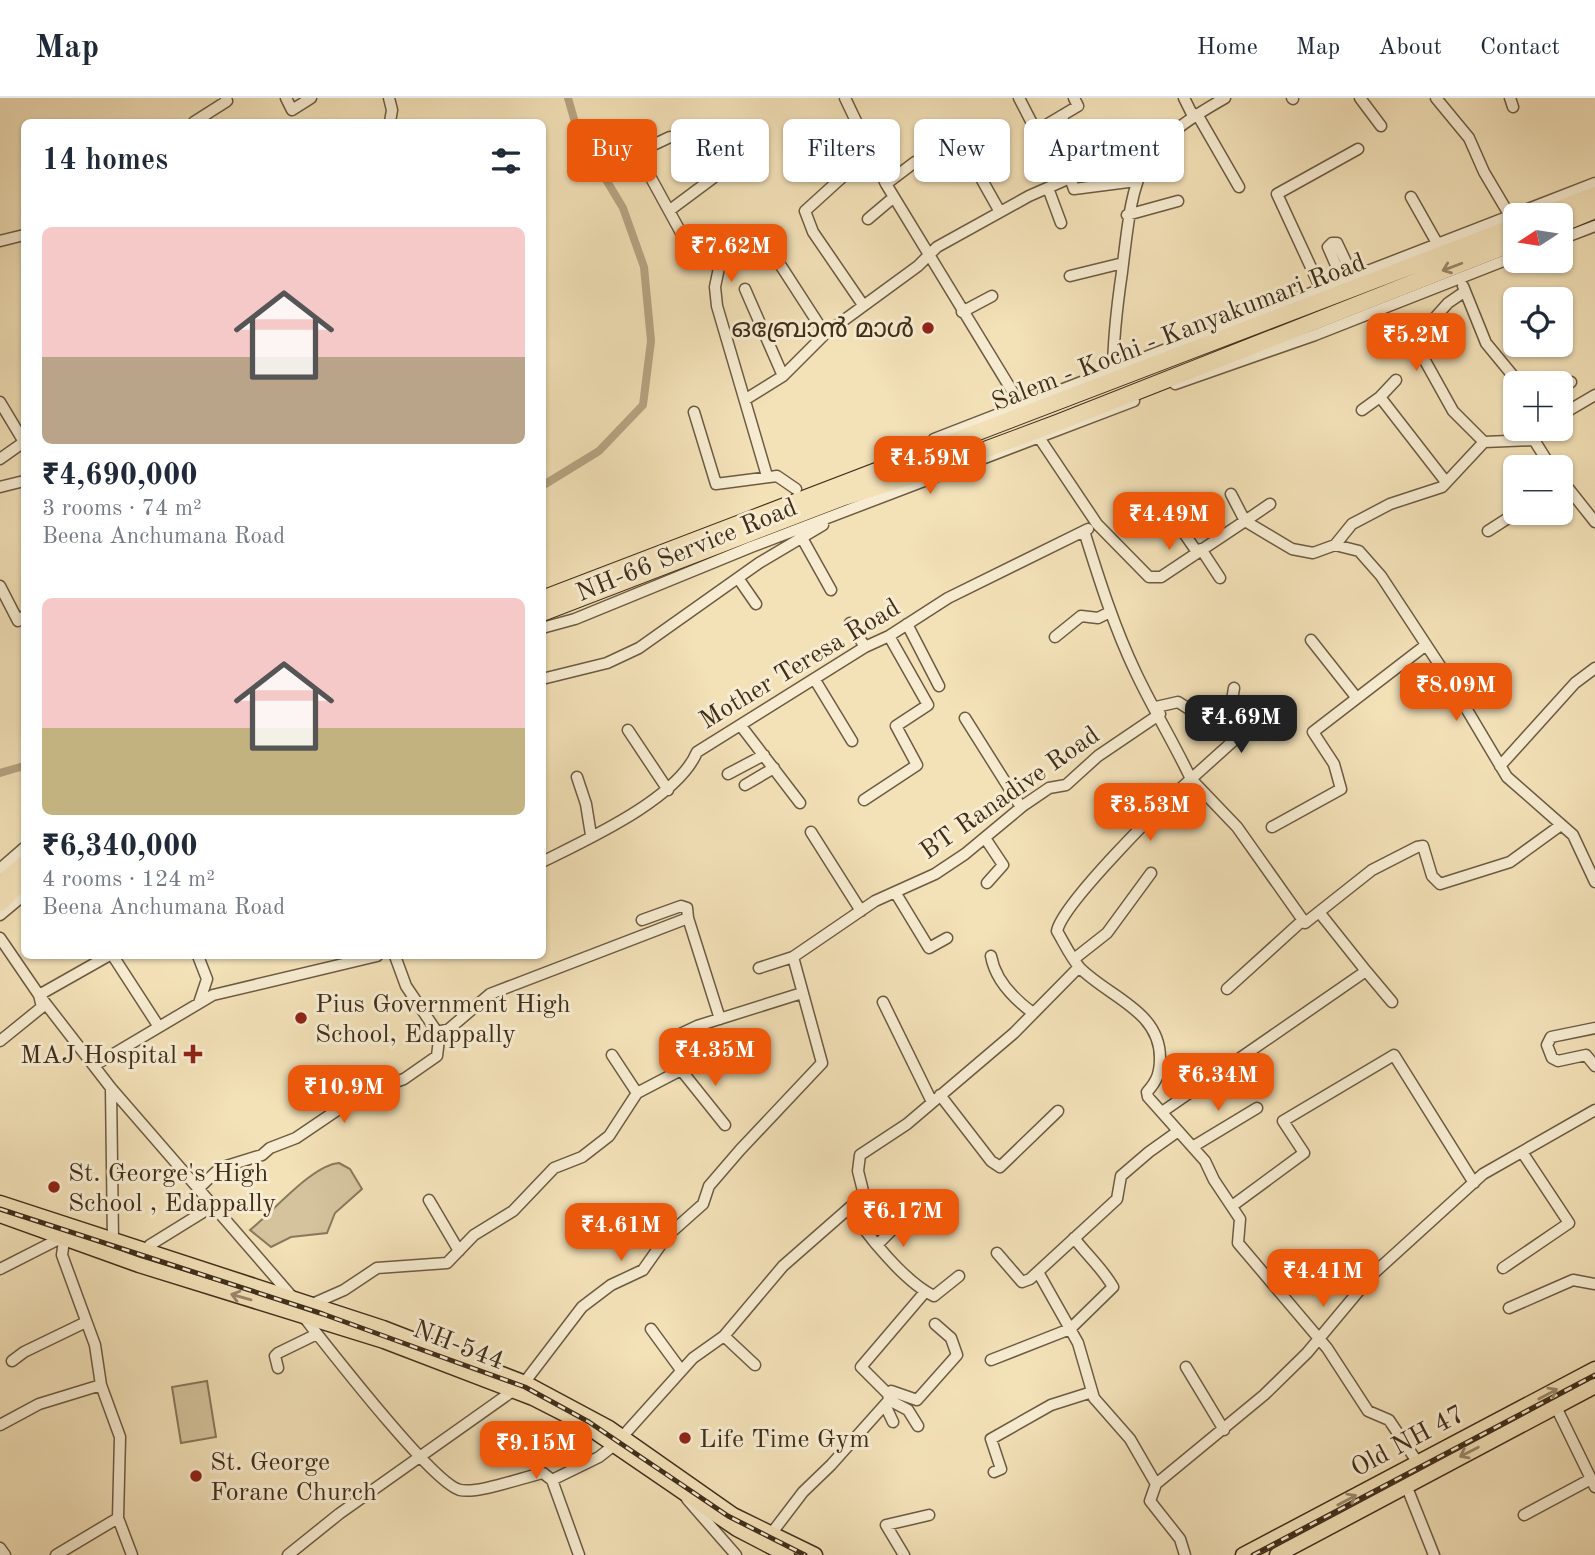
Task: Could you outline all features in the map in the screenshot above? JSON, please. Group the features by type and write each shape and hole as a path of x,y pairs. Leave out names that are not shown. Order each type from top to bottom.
{"highway":[{"path":"1573,204 1595,195"},
{"path":"1573,219 1595,211"},
{"name":"Salem - Kochi - Kanyakumari Road","path":"546,611 844,497 1001,448 1221,349 1309,300 1503,225"},
{"name":"Salem - Kochi - Kanyakumari Road","path":"546,596 1113,376 1221,349 1392,297 1503,248"},
{"path":"0,885 21,867"},
{"path":"0,902 21,883"}],"main road":[{"path":"0,1205 85,1239"},
{"path":"0,1217 85,1239"},
{"path":"0,1217 62,1240 85,1239"},
{"name":"NH-544","path":"85,1239 113,1242 145,1251 165,1266"},
{"name":"NH-544","path":"85,1239 288,1302 511,1390 621,1438 661,1465 683,1487 815,1555"},
{"name":"NH-544","path":"306,1310 383,1328 524,1383 609,1428 737,1528 787,1555"},
{"name":"Old NH 47","path":"1243,1555 1595,1370"},
{"name":"Old NH 47","path":"1277,1555 1595,1386"},
{"path":"1315,1517 1323,1532"}],"street":[{"path":"199,119 227,101 226,98"},
{"path":"286,98 292,110 311,98"},
{"path":"389,98 392,110 390,119"},
{"path":"1019,98 1036,131 1078,106 1074,98"},
{"path":"1184,98 1238,187"},
{"path":"1184,123 1225,98"},
{"path":"1360,98 1381,126"},
{"path":"1436,98 1469,138 1484,172 1503,204"},
{"path":"847,99 856,119"},
{"path":"657,143 670,137"},
{"path":"1321,289 1277,194 1358,149"},
{"path":"914,163 886,184 927,256 1020,404"},
{"path":"653,182 694,254 716,258 720,263 715,288 717,306 767,475"},
{"path":"670,210 708,182"},
{"path":"837,182 805,211 813,232 863,305"},
{"path":"983,182 1000,212"},
{"path":"746,399 783,376 825,334 918,266 937,247 1061,182"},
{"path":"1071,182 1074,189 1128,182"},
{"path":"1113,376 1128,215 1136,182"},
{"path":"1552,203 1595,183"},
{"path":"1048,188 1061,223"},
{"path":"868,219 894,197"},
{"path":"1411,197 1437,243"},
{"path":"1128,215 1178,201"},
{"path":"936,444 1020,404 1113,376 1309,300 1321,289 1437,243 1503,224"},
{"path":"1573,234 1595,226"},
{"path":"0,241 21,236"},
{"path":"772,252 825,334"},
{"path":"546,678 607,663 639,648 738,578 846,511 1001,448 1040,439 1392,297 1461,278 1503,261"},
{"path":"1070,276 1123,263"},
{"path":"1461,278 1464,292 1475,309 1486,344 1509,371"},
{"path":"745,289 783,376"},
{"path":"1464,292 1448,303 1414,341 1453,411 1484,442"},
{"path":"962,313 992,296"},
{"path":"1362,410 1380,397 1396,380"},
{"path":"1573,408 1595,395"},
{"path":"1380,397 1446,482"},
{"path":"0,402 21,437"},
{"path":"694,412 716,484 739,483 767,475 785,479 796,489"},
{"path":"1040,439 1097,524 1149,577 1155,579 1270,504"},
{"path":"1231,494 1245,521 1292,550 1314,553 1335,545 1352,524 1401,499 1431,492 1446,482 1484,442 1509,441"},
{"path":"0,460 21,444"},
{"path":"0,487 21,482"},
{"path":"1573,494 1595,522"},
{"name":"NH-66 Service Road","path":"546,627 575,619 846,511"},
{"path":"1489,531 1503,522"},
{"path":"1177,523 1220,578"},
{"name":"Mother Teresa Road","path":"546,860 668,790 689,770 697,752 865,647 889,636 959,592 1097,524"},
{"path":"1084,531 1110,612 1137,675 1191,779 1237,827 1305,923 1373,870 1417,847 1423,846 1435,881 1440,884 1510,862 1561,825"},
{"path":"802,538 831,590"},
{"path":"1335,545 1359,551 1381,576 1500,766 1539,808 1573,835 1595,883"},
{"path":"738,578 756,604"},
{"path":"0,586 18,620 21,618"},
{"path":"1055,637 1081,616 1098,618 1110,612"},
{"path":"850,623 865,647"},
{"path":"907,624 939,685"},
{"path":"864,800 916,765 896,726 928,705 889,636"},
{"path":"1311,640 1356,697"},
{"path":"1272,827 1341,789 1334,764 1313,732 1426,645"},
{"path":"1500,766 1575,683 1595,667"},
{"path":"815,680 852,741"},
{"path":"1158,711 1178,702 1197,714 1232,700 1234,688"},
{"path":"1271,707 1191,779 1059,919 1057,931 1077,963 1152,1026 1160,1045 1160,1068 1159,1078 1147,1092 1177,1132 1194,1146 1233,1206 1240,1219 1238,1243 1319,1339 1368,1411 1389,1420 1418,1463"},
{"name":"BT Ranadive Road","path":"759,968 793,957 861,911 935,874 985,838 1021,807 1049,788 1066,785 1098,756 1158,711"},
{"path":"965,718 1021,807"},
{"path":"740,726 800,803"},
{"path":"628,730 668,790"},
{"path":"728,774 765,755"},
{"path":"745,785 774,768"},
{"path":"577,777 586,803 591,835"},
{"path":"811,832 861,911"},
{"path":"985,838 1003,865 987,883"},
{"path":"0,869 21,851"},
{"path":"552,1480 600,1457 621,1438 681,1370 706,1346 724,1336 783,1266 864,1195 858,1171 860,1155 907,1124 1033,1013 1107,933 1151,873"},
{"path":"895,892 929,948 947,938"},
{"path":"0,915 21,898"},
{"path":"642,920 681,906 687,908 720,1019"},
{"path":"1319,912 1392,1002"},
{"path":"396,959 422,1013 437,1032 449,1029 490,994 688,918"},
{"path":"1227,989 1303,920"},
{"path":"0,938 39,995 111,1088 199,1188 288,1302"},
{"path":"991,956 993,970 1022,1005 1033,1013"},
{"path":"288,1555 304,1551 339,1514 423,1459 511,1390 524,1383 582,1307 611,1285 643,1270 667,1236 703,1204 709,1186 822,1063 793,957"},
{"path":"39,995 105,959"},
{"path":"113,959 159,1027"},
{"path":"199,959 206,979 199,1003"},
{"path":"95,1065 214,995 364,959"},
{"path":"1162,1112 1366,971"},
{"path":"725,1125 681,1070 683,1055 678,1035 802,993"},
{"path":"0,1041 42,1007 39,995"},
{"path":"883,1002 936,1098 991,1161 1000,1167 1058,1111"},
{"path":"1595,1028 1551,1037 1547,1045 1552,1059 1558,1061 1586,1055 1595,1066"},
{"path":"199,1188 220,1168 262,1155 270,1148 296,1138 361,1094 404,1079 437,1056 440,1031"},
{"path":"612,1055 637,1093"},
{"path":"1233,1206 1304,1153 1283,1121 1394,1055 1474,1183"},
{"path":"579,1555 552,1480 544,1473 458,1490 442,1480 317,1334 306,1310 344,1290 377,1268 447,1263 474,1235 513,1211 554,1168 582,1157 609,1136 637,1093 681,1070"},
{"path":"111,1088 113,1242"},
{"path":"110,1121 127,1106"},
{"path":"1194,1146 1258,1108"},
{"path":"1185,1555 1180,1539 1150,1501 1156,1484 1224,1430 1319,1339 1373,1274 1474,1183 1595,1110"},
{"path":"997,1253 1022,1282 1038,1272 1118,1199 1122,1176 1177,1132"},
{"path":"1503,1268 1569,1223 1522,1152"},
{"path":"429,1200 460,1251"},
{"path":"878,1243 900,1222 942,1205"},
{"path":"145,1251 150,1245 213,1206"},
{"path":"850,1207 861,1226 925,1292 934,1296 959,1276"},
{"path":"991,1360 1070,1329 1113,1287 1105,1273 1093,1264 1074,1238"},
{"path":"0,1269 62,1240 62,1255 95,1345 101,1385 122,1446 118,1518 132,1555"},
{"path":"1038,1272 1070,1329 1092,1392 1130,1440 1156,1484"},
{"path":"1509,1308 1573,1280 1595,1284"},
{"path":"893,1422 887,1400 861,1367 925,1292"},
{"path":"12,1362 24,1352 86,1322"},
{"path":"771,1534 803,1492 831,1465 887,1400 891,1391 917,1399 957,1355 951,1338 935,1324"},
{"path":"651,1328 681,1370"},
{"path":"278,1368 275,1356 278,1353 317,1334"},
{"path":"724,1336 755,1365"},
{"path":"1186,1367 1224,1430"},
{"path":"0,1425 39,1404 101,1385"},
{"path":"994,1472 1001,1469 991,1439 1051,1405 1092,1392"},
{"path":"887,1400 908,1410 918,1426"},
{"path":"1524,1515 1593,1483 1556,1406"},
{"path":"1406,1485 1434,1555"},
{"path":"683,1487 736,1555"},
{"path":"904,1555 886,1525 929,1515"},
{"path":"56,1555 118,1518"},
{"path":"0,1548 5,1555"}],"shaded area":[{"path":"339,1163 350,1169 362,1189 335,1213 327,1233 291,1237 271,1247 250,1230 305,1180 328,1166"},
{"path":"207,1381 216,1437 181,1443 172,1387"}],"waterway":[{"path":"546,484 599,451 643,405 651,341 644,267 623,208 578,133 568,98"},
{"path":"0,773 21,767"}],"railway":[{"path":"0,1209 323,1314 525,1387 589,1422 728,1516 805,1555"},
{"path":"1253,1555 1595,1375"}],"place":[{"name":"ഒബ്രോൻ മാൾ","path":"928,328"},
{"name":"Pius Government High School, Edappally","path":"301,1018"},
{"name":"MAJ Hospital","path":"193,1054"},
{"name":"St. George's High School , Edappally","path":"54,1187"},
{"name":"Life Time Gym","path":"685,1438"},
{"name":"St. George Forane Church","path":"196,1476"}]}
